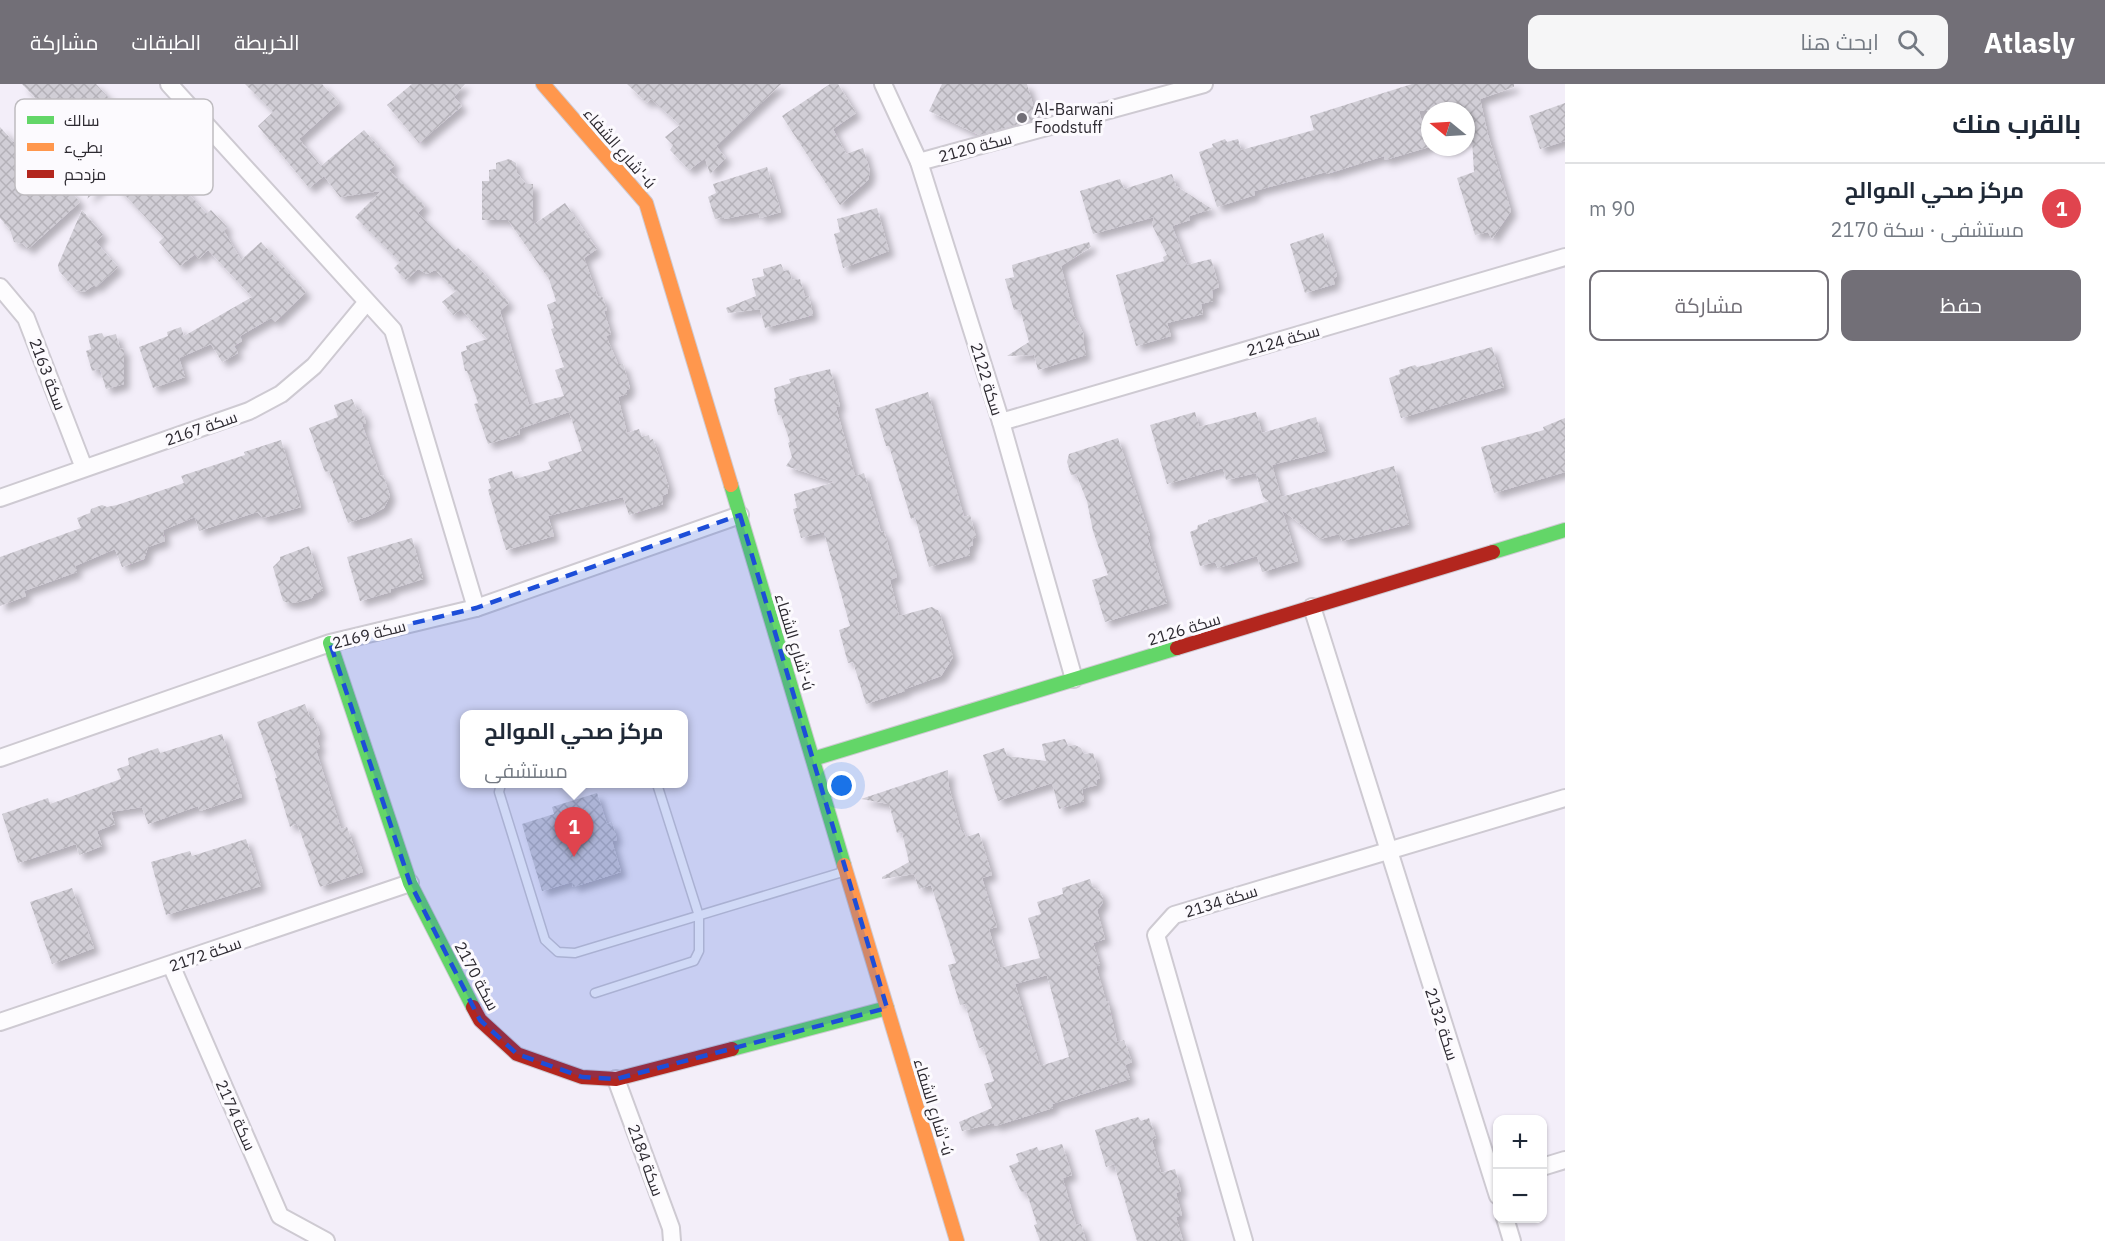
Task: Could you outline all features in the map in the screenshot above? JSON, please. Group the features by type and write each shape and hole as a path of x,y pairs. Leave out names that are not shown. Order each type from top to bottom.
{"street":[{"path":"169,84 182,99"},
{"name":"شارع الشفاء'-ú","path":"543,84 646,203 957,1241"},
{"name":"سكة 2122","path":"883,84 919,162 1001,422 1074,679"},
{"name":"سكة 2120","path":"919,162 1204,84"},
{"path":"213,133 393,330 476,608"},
{"name":"سكة 2124","path":"1001,422 1565,257"},
{"name":"سكة 2163","path":"0,287 26,318 84,468"},
{"name":"سكة 2167","path":"0,498 249,411 281,394 314,366 366,303"},
{"name":"سكة 2169","path":"0,758 330,643 476,608 740,515"},
{"name":"سكة 2126","path":"813,759 1565,530"},
{"name":"سكة 2132","path":"1312,607 1387,851 1493,1177"},
{"name":"سكة 2170","path":"330,643 410,883 480,1020 517,1054 582,1077 616,1079 887,1008"},
{"name":"سكة 2134","path":"1244,1241 1156,935 1174,915 1565,798"},
{"name":"سكة 2172","path":"0,1022 171,966 410,883"},
{"name":"سكة 2174","path":"171,966 280,1216 326,1241"},
{"name":"سكة 2184","path":"616,1079 671,1228 672,1241"},
{"path":"1547,1165 1565,1160"},
{"path":"1507,1223 1512,1241"}],"lane":[{"path":"500,788 545,940 558,952 575,953 846,871"},
{"path":"595,993 694,961 699,951 699,916 659,788"}],"highlighted area":[{"path":"740,515 887,1008 616,1079 582,1077 517,1054 480,1020 410,883 330,643 476,608"}],"building":[{"path":"22,84 96,84 110,99 37,99"},
{"path":"245,84 322,84 339,103 299,139 321,166 364,130 395,165 389,170 425,206 418,213 455,250 458,248 481,270 509,303 500,311 529,405 564,396 555,370 564,367 551,329 554,328 547,305 556,301 549,279 508,220 482,220 482,181 489,181 489,170 496,169 496,163 509,159 516,163 517,173 526,184 533,184 533,225 565,203 597,249 584,258 598,297 602,296 607,310 604,311 611,334 606,336 618,364 623,364 630,388 627,394 618,397 627,433 639,429 642,437 649,435 650,440 653,439 669,488 668,493 662,496 663,504 629,515 623,497 548,516 554,536 506,550 488,490 491,488 488,479 512,471 515,479 551,469 548,462 582,451 569,412 519,429 520,434 488,444 474,404 478,403 467,371 465,371 461,352 467,350 466,346 487,339 461,309 453,315 442,302 456,291 435,270 427,274 418,269 406,280 394,268 400,262 355,217 381,191 340,197 324,176 309,188 258,126 273,112"},
{"path":"412,84 465,84 454,97 462,106 419,143 387,105"},
{"path":"627,84 781,84 716,146 726,158 710,174 705,158 689,170 670,150 673,145 665,137 680,125 651,99 647,103"},
{"path":"830,84 838,84 856,113 833,129 846,154 863,148 870,171 868,180 840,205 782,116"},
{"path":"942,84 1027,84 1037,119 979,135 929,111"},
{"path":"1412,84 1514,84 1514,87 1480,99 1488,135 1511,211 1492,239 1488,232 1475,235 1457,178 1474,172 1475,102 1421,102 1421,111 1419,111 1421,149 1385,160 1384,156 1327,174 1326,172 1254,191 1255,195 1217,207 1199,152 1225,139 1227,142 1238,139 1241,150 1314,130 1310,116"},
{"path":"1565,103 1565,141 1540,149 1529,116"},
{"path":"0,127 15,143 15,195 74,195 80,202 28,249 23,244 14,242 10,230 0,218"},
{"path":"767,167 781,212 760,218 758,212 715,219 708,197 716,193 713,184"},
{"path":"1172,174 1176,186 1212,209 1189,216 1190,220 1172,226 1187,265 1211,259 1219,287 1212,290 1213,301 1201,304 1203,314 1167,323 1171,336 1136,346 1116,275 1164,261 1163,257 1167,255 1152,225 1154,217 1093,234 1080,191 1120,179 1124,189"},
{"path":"125,195 190,195 207,214 211,210 227,227 224,231 241,260 261,242 306,292 275,322 271,318 240,336 242,341 234,346 238,353 222,362 211,344 179,358 185,377 153,388 139,347 168,336 167,332 181,327 184,336 252,297 208,250 199,259 195,254 180,266 159,242 164,237"},
{"path":"877,208 889,251 843,268 834,234 840,232 837,219"},
{"path":"82,210 103,235 96,242 118,267 96,287 94,285 84,292 76,290 59,271 58,265"},
{"path":"1323,233 1337,276 1333,279 1335,284 1305,293 1290,244"},
{"path":"1089,242 1091,247 1061,266 1074,316 1084,335 1086,355 1038,370 1034,355 1007,356 1029,342 1020,309 1014,310 1005,279 1014,277 1012,265"},
{"path":"781,264 784,271 789,270 792,280 800,279 805,297 809,296 813,315 765,328 760,309 728,313 726,308 756,296 752,279 764,276 763,269"},
{"path":"102,333 104,337 116,334 120,349 124,348 124,384 106,389 100,369 92,371 86,351 91,349 88,336"},
{"path":"1492,347 1504,387 1401,418 1389,378 1400,374 1399,370"},
{"path":"830,369 840,406 836,407 855,476 864,473 897,577 890,580 899,616 932,607 939,611 953,657 941,676 866,704 853,662 848,663 839,630 850,626 824,532 801,538 793,509 797,508 794,494 835,482 786,466 792,457 788,443 790,442 781,415 778,415 774,399 776,398 774,388 791,383 789,379"},
{"path":"928,392 964,517 970,515 976,537 972,539 973,545 969,547 970,555 929,567 915,517 911,519 875,409"},
{"path":"352,399 357,410 361,409 366,423 362,424 380,476 383,475 390,496 384,508 348,523 329,471 325,472 309,428 338,417 334,405"},
{"path":"1195,412 1199,427 1256,412 1262,433 1316,417 1326,451 1272,465 1281,497 1394,466 1409,524 1342,541 1339,534 1320,539 1282,510 1298,561 1262,572 1257,556 1218,568 1215,562 1200,566 1190,532 1208,520 1269,501 1263,497 1256,473 1226,480 1223,468 1167,484 1150,425"},
{"path":"1565,418 1565,472 1494,493 1481,447 1544,430 1543,427"},
{"path":"1118,438 1150,536 1147,536 1167,603 1105,622 1092,580 1108,575 1093,531 1087,501 1076,474 1071,475 1067,462 1069,454"},
{"path":"281,440 301,507 263,518 257,512 199,531 195,517 163,530 165,541 148,547 144,559 122,567 115,549 75,566 77,572 24,591 26,596 0,606 0,557 81,528 77,518 90,513 91,509 102,505 107,507 117,505 184,483 181,476 245,455 244,452"},
{"path":"412,538 423,579 360,601 347,557"},
{"path":"309,546 323,590 314,594 312,598 295,603 283,601 273,567 280,557"},
{"path":"305,704 320,734 316,737 320,748 316,750 341,829 347,827 363,872 320,887 297,823 290,827 275,778 277,778 257,722"},
{"path":"222,734 242,797 200,811 198,806 148,824 142,807 111,812 115,824 97,831 102,846 79,855 76,844 18,863 2,814 48,798 50,804 121,779 117,769 129,765 128,758 158,748 160,753"},
{"path":"1065,739 1068,746 1075,745 1081,748 1084,754 1093,753 1100,778 1096,780 1097,785 1082,789 1084,801 1059,809 1052,783 998,801 983,755 1004,748 1007,756 1046,761 1042,744"},
{"path":"948,770 949,787 961,831 963,830 966,837 979,833 992,875 982,878 997,927 989,929 1000,968 1040,958 1028,918 1041,914 1037,902 1063,894 1062,888 1090,879 1093,888 1099,890 1103,898 1097,910 1105,939 1093,943 1100,965 1096,966 1106,1001 1108,1001 1117,1042 1124,1040 1132,1062 1125,1065 1130,1079 1052,1104 1053,1108 995,1126 994,1123 962,1131 959,1122 992,1108 984,1084 994,1081 983,1047 979,1048 965,1004 960,1005 948,965 956,963 931,885 919,889 914,874 882,879 909,862 902,832 897,833 889,804 861,799","holes":["1047,975 1069,1057 1040,1066 1015,984"]},
{"path":"597,793 607,824 612,822 617,840 612,841 621,872 573,887 572,882 542,891 522,824 554,814 552,807"},
{"path":"246,839 261,886 166,915 151,862 190,851 192,856"},
{"path":"72,888 94,948 52,964 30,902"},
{"path":"1138,1117 1141,1121 1149,1118 1156,1138 1152,1140 1161,1173 1175,1169 1181,1191 1176,1193 1182,1215 1176,1217 1183,1241 1137,1241 1114,1164 1106,1167 1095,1130"},
{"path":"1062,1144 1072,1175 1063,1178 1064,1183 1076,1225 1081,1224 1086,1241 1040,1241 1026,1191 1021,1192 1009,1166 1019,1162 1016,1154 1037,1147 1039,1151"}],"traffic: fast":[{"path":"731,485 844,865"},
{"path":"1493,552 1565,530"},
{"path":"330,643 410,883 473,1007"},
{"path":"813,759 1177,648"},
{"path":"732,1049 887,1008"}],"traffic: slow":[{"path":"543,84 646,203 731,485"},
{"path":"844,865 957,1241"}],"traffic: jam":[{"path":"1177,648 1493,552"},
{"path":"473,1007 480,1020 517,1054 582,1077 616,1079 732,1049"}],"place":[{"name":"Al-Barwani Foodstuff","path":"1022,118"},
{"name":"مركز صحي الموالح","path":"574,857"}]}
